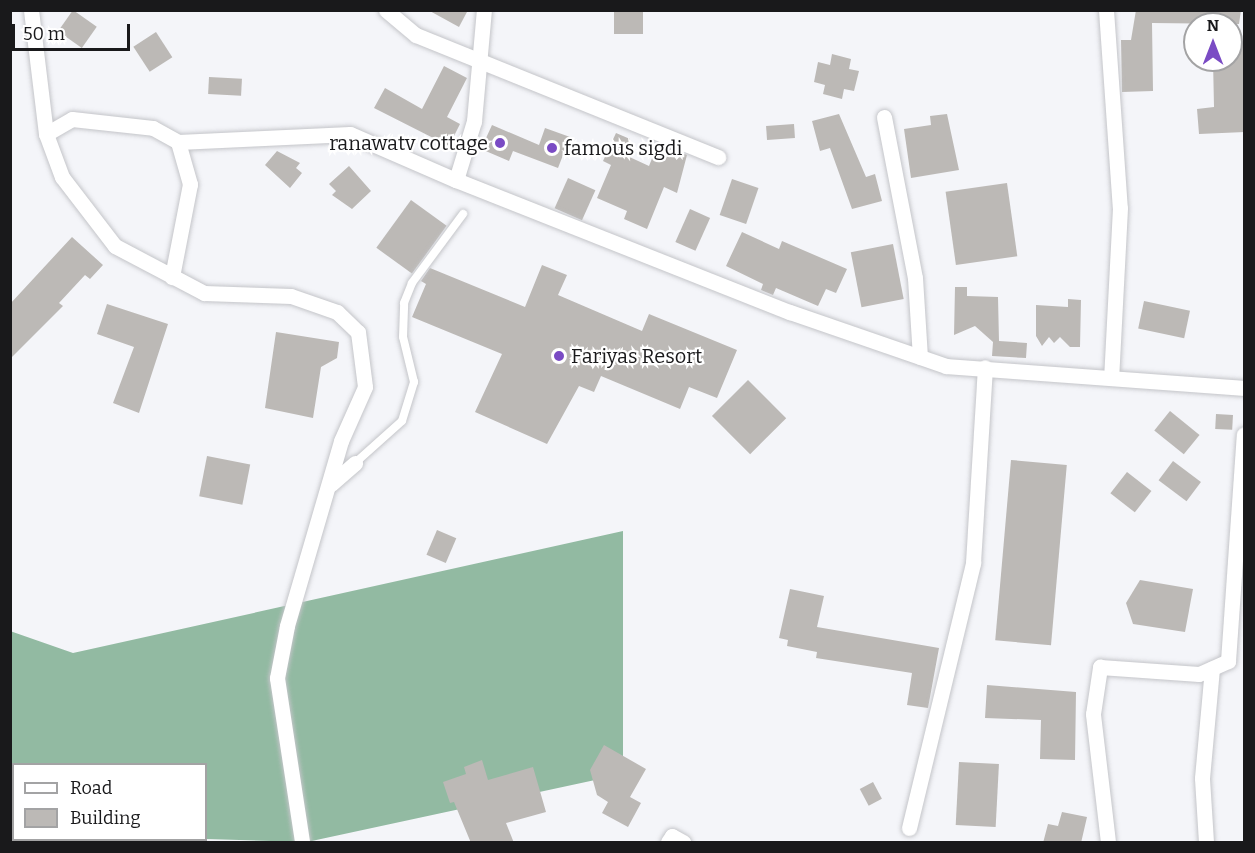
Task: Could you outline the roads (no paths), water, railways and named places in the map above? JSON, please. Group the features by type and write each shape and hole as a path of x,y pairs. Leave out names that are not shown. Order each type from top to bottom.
{"street":[{"path":"31,10 46,134 62,177 115,246 204,293 291,296 337,312 358,332 365,387 341,441 331,484 287,626 277,678 302,843"},
{"path":"386,10 416,35 718,157"},
{"path":"456,180 483,62 484,10"},
{"path":"1106,10 1120,208 1111,378"},
{"path":"884,117 915,278 920,357"},
{"path":"46,134 72,119 153,128 178,142 350,134 456,180 946,366 1245,388"},
{"path":"172,278 190,184 178,142"},
{"path":"909,828 973,563 985,368"},
{"path":"1108,843 1093,714 1100,667 1199,674 1228,662 1239,591 1245,435"},
{"path":"331,484 355,463"},
{"path":"1206,843 1202,778 1212,668"},
{"path":"668,843 672,836 683,843"}],"lane":[{"path":"355,463 402,421 414,382 403,337 404,303 412,282 463,214"}],"place":[{"name":"ranawatv cottage","path":"500,143"},
{"name":"famous sigdi","path":"552,148"},
{"name":"Fariyas Resort","path":"559,356"}]}
